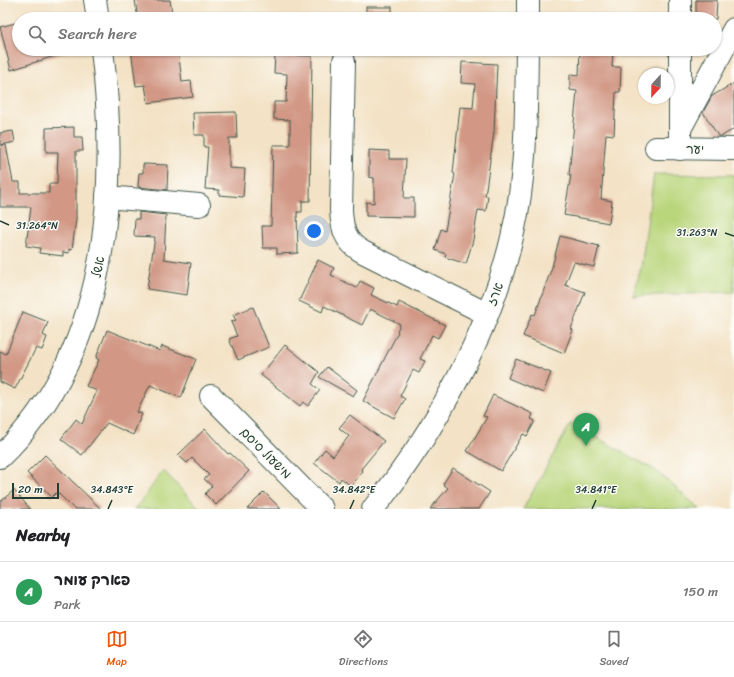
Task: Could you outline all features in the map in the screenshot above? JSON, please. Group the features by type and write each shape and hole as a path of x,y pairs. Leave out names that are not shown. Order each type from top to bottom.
{"street":[{"path":"95,0 97,12"},
{"path":"528,0 528,12"},
{"path":"680,0 680,12"},
{"path":"722,53 734,29"},
{"name":"אשל","path":"0,457 18,440 47,402 64,372 76,345 86,316 96,279 105,225 107,197 108,119 103,56"},
{"name":"ארז","path":"373,509 394,483 427,434 455,383 487,314 506,261 519,198 526,111 528,56"},
{"path":"680,56 680,139"},
{"path":"680,139 721,56"},
{"path":"344,61 341,210 346,237 353,246 362,252 487,314"},
{"name":"יער","path":"656,148 680,139 734,149"},
{"path":"107,197 199,205"},
{"name":"מישעול סיסם","path":"211,396 322,509"}],"green space":[{"path":"654,174 734,175 734,292 633,296 641,268"},
{"path":"571,423 655,470 700,509 523,509"},
{"path":"163,470 200,509 134,509 144,498"}],"building":[{"path":"135,0 170,0 172,12 137,12"},
{"path":"696,0 717,0 716,12 696,12"},
{"path":"366,7 392,7 392,12 366,12"},
{"path":"12,24 12,56 55,56 11,70 0,27"},
{"path":"132,56 179,56 182,82 191,81 193,97 148,103 145,85 136,86"},
{"path":"275,56 312,56 310,201 302,201 302,212 297,212 298,253 277,254 277,248 263,248 262,226 271,226 273,145 290,145 290,120 274,119 274,102 286,102 287,74 274,73"},
{"path":"580,56 613,56 612,67 621,67 620,92 616,92 614,135 606,134 601,199 612,201 609,223 564,215 571,175 569,175 577,91 570,90 570,74 579,75"},
{"path":"462,62 497,64 494,132 485,196 488,196 486,211 478,210 473,240 466,264 445,257 446,254 435,250 441,229 445,231 455,174 453,173 460,107 473,108 475,84 461,83"},
{"path":"734,83 734,129 722,136 718,136 703,112 712,96"},
{"path":"236,112 237,138 229,138 229,168 245,169 243,197 219,195 219,190 205,189 208,147 204,147 204,135 194,135 193,113"},
{"path":"74,127 74,137 82,137 83,151 76,151 76,219 72,250 69,249 69,253 63,252 63,256 39,253 40,248 26,246 31,207 0,207 0,133 13,131 15,142 1,145 6,145 13,182 20,182 20,193 49,193 49,184 57,184 58,152 46,152 46,128"},
{"path":"369,150 389,151 389,159 406,159 404,198 414,198 414,217 366,216 366,202 374,203 374,178 369,177"},
{"path":"143,164 168,165 167,190 138,187 139,173 143,173"},
{"path":"139,212 166,215 164,259 191,263 187,295 147,289 155,237 134,236 135,219 139,219"},
{"path":"560,236 599,246 594,267 574,262 565,285 585,292 564,353 523,336 532,314 535,315 552,267"},
{"path":"318,260 334,268 331,275 357,288 360,281 374,288 371,295 397,307 399,302 445,325 438,338 432,335 420,359 425,361 419,373 413,370 400,396 405,399 394,418 363,401 398,332 397,331 400,324 370,309 362,325 324,306 322,312 299,301"},
{"path":"253,307 269,347 238,360 229,339 237,336 231,322 236,320 233,315"},
{"path":"23,312 48,322 43,335 47,337 42,350 36,348 15,389 0,382 0,351 6,354"},
{"path":"107,330 160,351 162,346 196,359 181,398 150,385 137,412 142,414 133,435 107,423 82,455 61,439 76,419 82,424 97,391 86,386 99,360 96,358"},
{"path":"285,345 319,372 312,384 320,390 308,406 303,402 300,406 261,375"},
{"path":"516,359 551,373 543,393 508,378"},
{"path":"327,367 357,390 353,396 319,377"},
{"path":"493,395 533,414 531,419 535,421 527,436 523,434 501,471 467,451 487,417 483,416"},
{"path":"350,415 384,441 361,469 363,471 351,486 341,478 339,482 314,463 325,449 333,456 349,436 339,428"},
{"path":"205,429 228,454 230,453 249,471 216,505 205,494 212,486 204,479 209,475 192,458 187,463 178,455"},
{"path":"45,455 101,509 74,509 57,492 52,497 27,473"},
{"path":"453,468 490,492 479,509 430,509 448,488 443,484"},
{"path":"14,490 30,509 0,509 0,502"},
{"path":"264,492 281,509 247,509"}],"place":[{"name":"פארק עומר","path":"586,446"}]}
